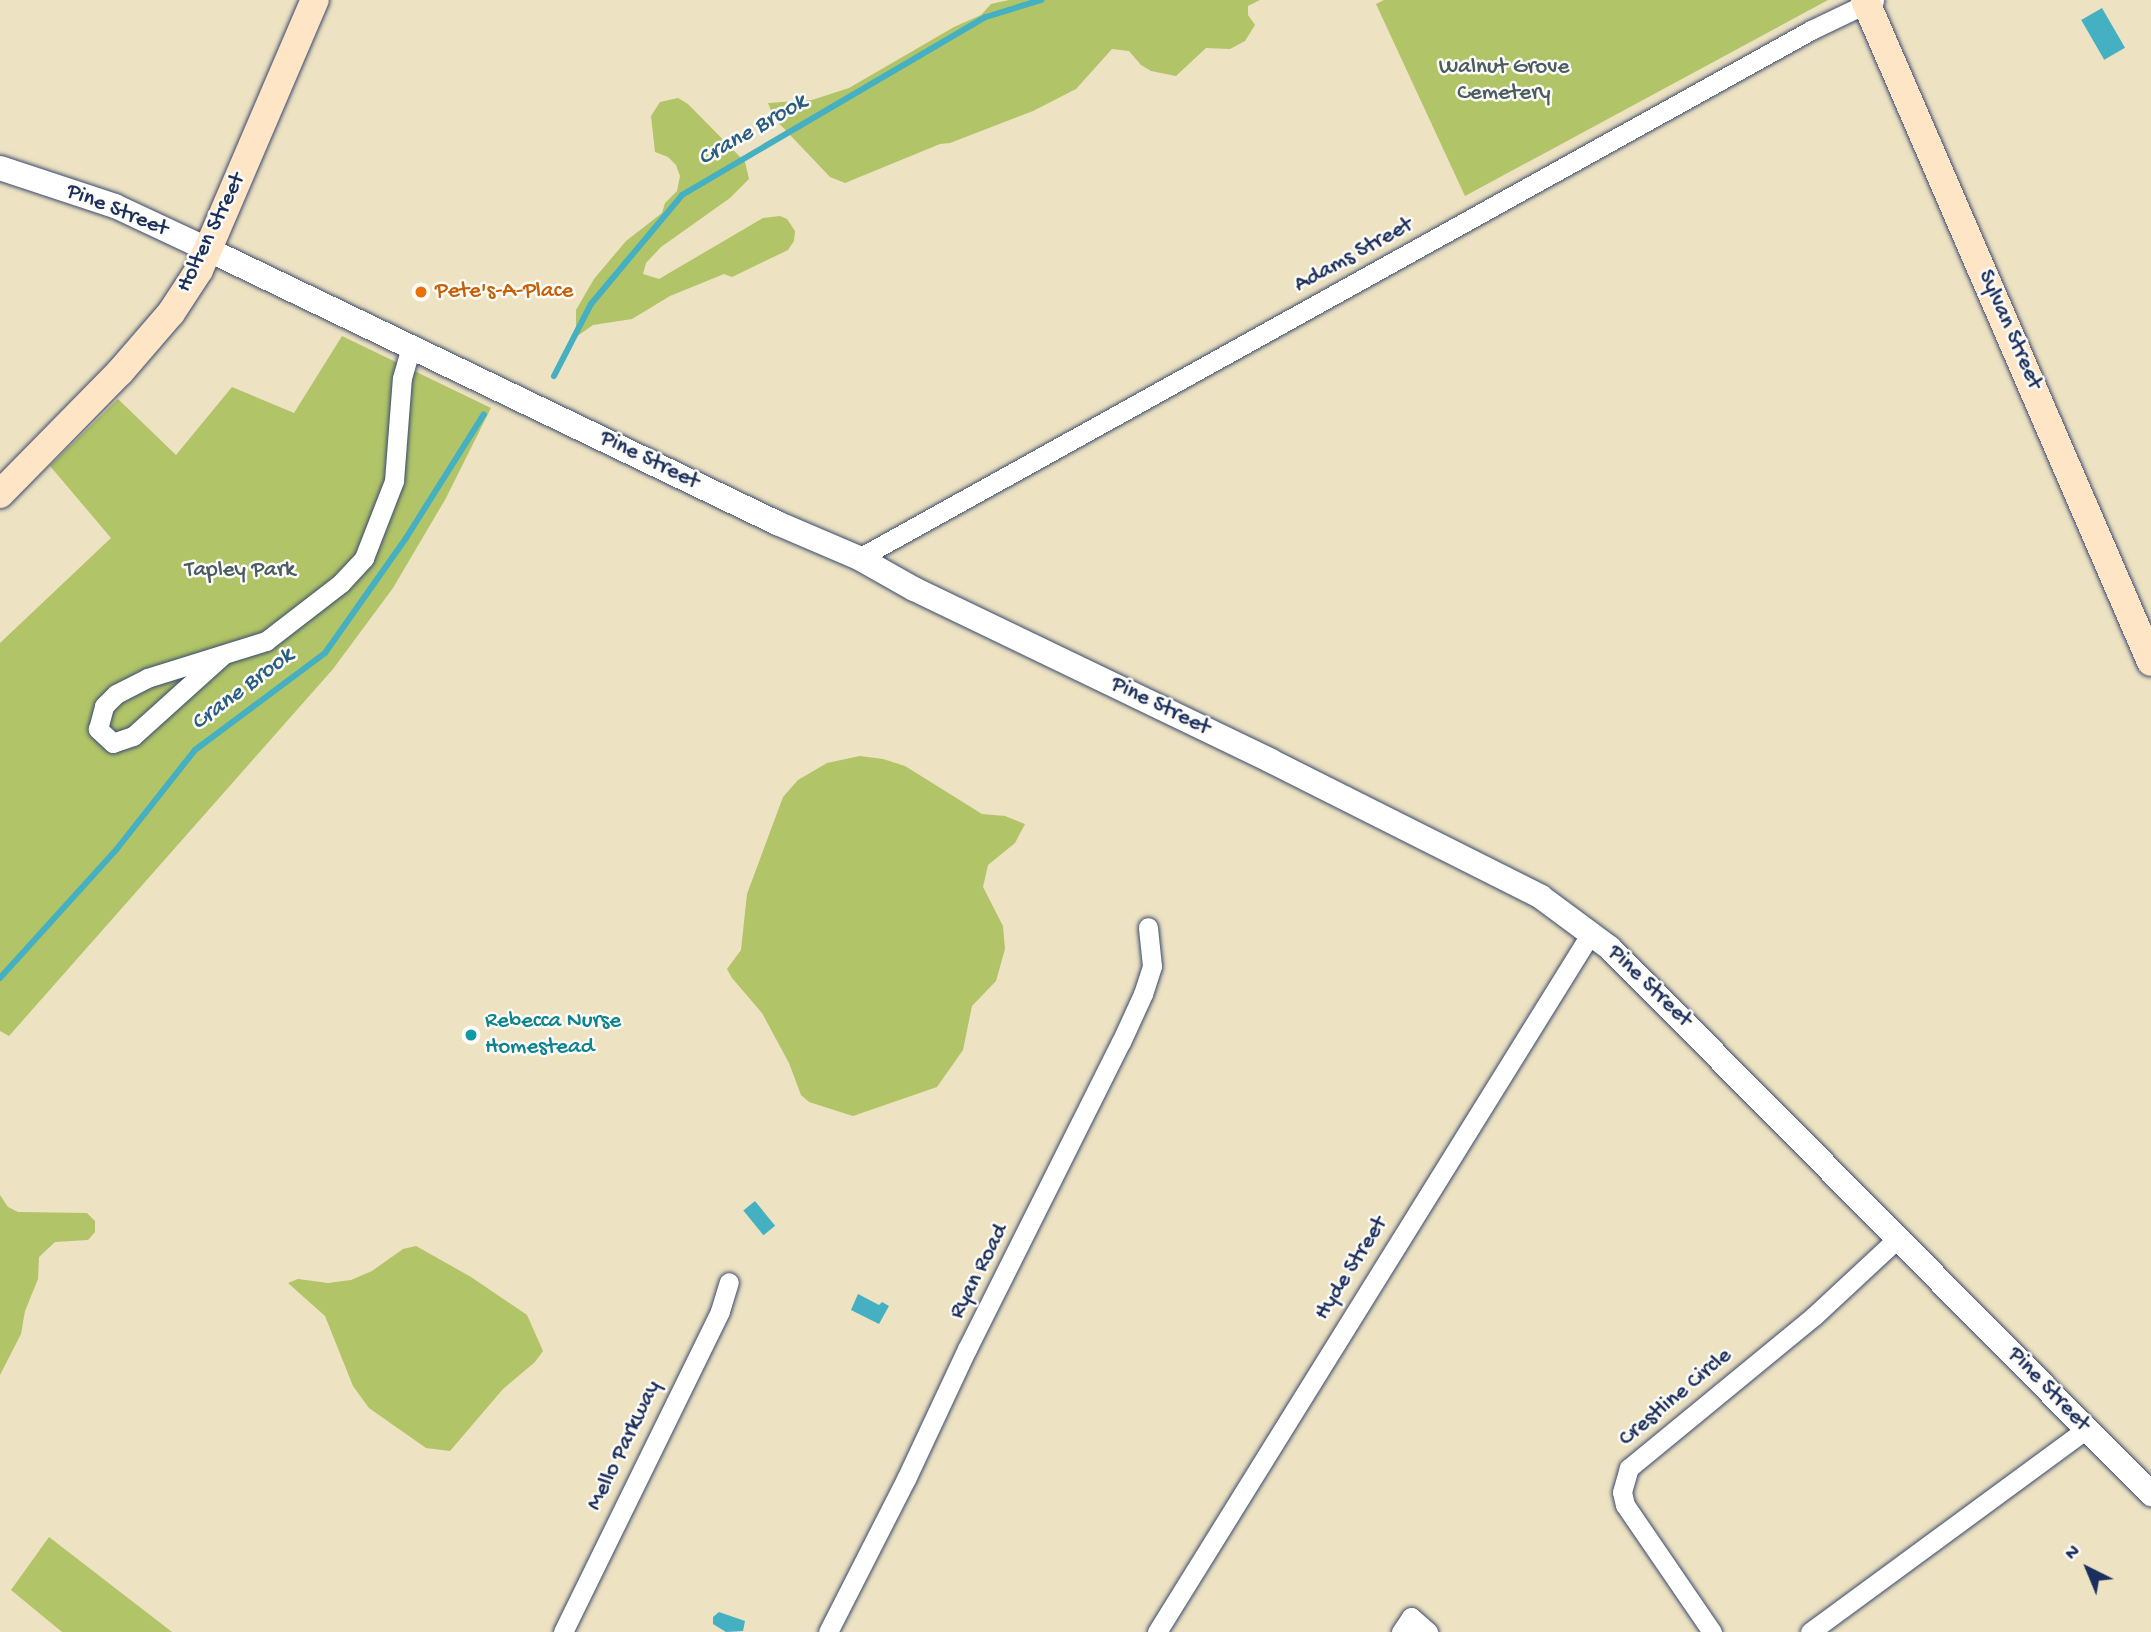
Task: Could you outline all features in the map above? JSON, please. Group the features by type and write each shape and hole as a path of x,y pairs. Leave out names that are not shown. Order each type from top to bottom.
{"main road":[{"name":"Holten Street","path":"0,494 111,381 171,313 209,250 316,0"},
{"name":"Sylvan Street","path":"1868,1 2151,662"}],"street":[{"name":"Adams Street","path":"859,558 1811,30 1868,1"},
{"name":"Pine Street","path":"0,168 114,206 209,250 777,523 859,558 926,595 1495,872 1541,897 1610,948 2151,1494"},
{"path":"223,655 133,736 113,743 98,729 104,706 116,694 147,678 266,641 341,583 364,558 394,481 402,378 411,346"},
{"name":"Ryan Road","path":"828,1632 1121,1042 1143,993 1152,965 1148,927"},
{"name":"Hyde Street","path":"1157,1632 1591,933"},
{"name":"Crestline Circle","path":"1712,1632 1625,1505 1622,1492 1629,1468 1814,1316 1898,1238"},
{"name":"Mello Parkway","path":"564,1632 720,1311 729,1282"},
{"path":"1810,1632 2086,1429"},
{"path":"1401,1632 1411,1617 1427,1632"}],"green space":[{"path":"1009,0 1260,0 1248,6 1248,15 1255,25 1245,41 1230,49 1206,48 1176,76 1151,71 1141,65 1129,51 1112,49 1076,89 1033,111 950,143 940,144 845,183 830,177 774,118 768,103 812,100 849,88 954,27 981,15 991,4"},
{"name":"Walnut Grove Cemetery","path":"1384,0 1828,0 1465,196 1376,4"},
{"path":"678,98 688,104 745,162 749,179 730,198 661,247 646,263 643,274 659,279 763,218 780,216 787,219 795,231 794,241 788,250 732,277 724,274 670,296 632,319 593,325 576,337 576,310 594,279 626,241 662,213 665,203 677,191 680,176 676,165 668,157 655,152 651,116 660,102"},
{"name":"Tapley Park","path":"342,336 491,408 446,498 393,588 333,669 9,1036 0,1031 0,643 111,538 50,466 118,399 176,455 232,387 294,413"},
{"path":"860,756 905,766 982,814 1005,816 1025,824 1015,843 988,865 983,887 1003,926 1005,949 996,981 972,1006 963,1050 937,1087 853,1116 809,1102 801,1095 789,1063 762,1013 727,969 741,950 747,894 783,797 798,780 827,763"},
{"path":"0,1195 8,1207 18,1212 87,1213 95,1221 95,1232 88,1240 55,1242 39,1257 38,1279 25,1311 21,1334 0,1375"},
{"path":"416,1246 471,1277 527,1315 543,1351 535,1362 503,1389 450,1451 426,1448 369,1408 353,1386 325,1316 288,1283 298,1279 328,1283 351,1280 372,1271 403,1249"},
{"path":"49,1537 172,1632 62,1632 11,1590"}],"water":[{"path":"2102,8 2125,48 2104,60 2081,20"},
{"path":"755,1201 775,1226 763,1235 743,1210"},
{"path":"858,1294 879,1305 882,1302 889,1306 879,1324 851,1310"},
{"path":"719,1612 745,1621 743,1631 726,1632 713,1624 713,1617"}],"waterway":[{"name":"Crane Brook","path":"554,376 591,304 682,195 986,17 1041,0"},
{"name":"Crane Brook","path":"0,978 116,850 195,750 325,653 406,538 484,414"}],"place":[{"name":"Pete's-A-Place","path":"421,292"},
{"name":"Rebecca Nurse Homestead","path":"471,1035"}]}
